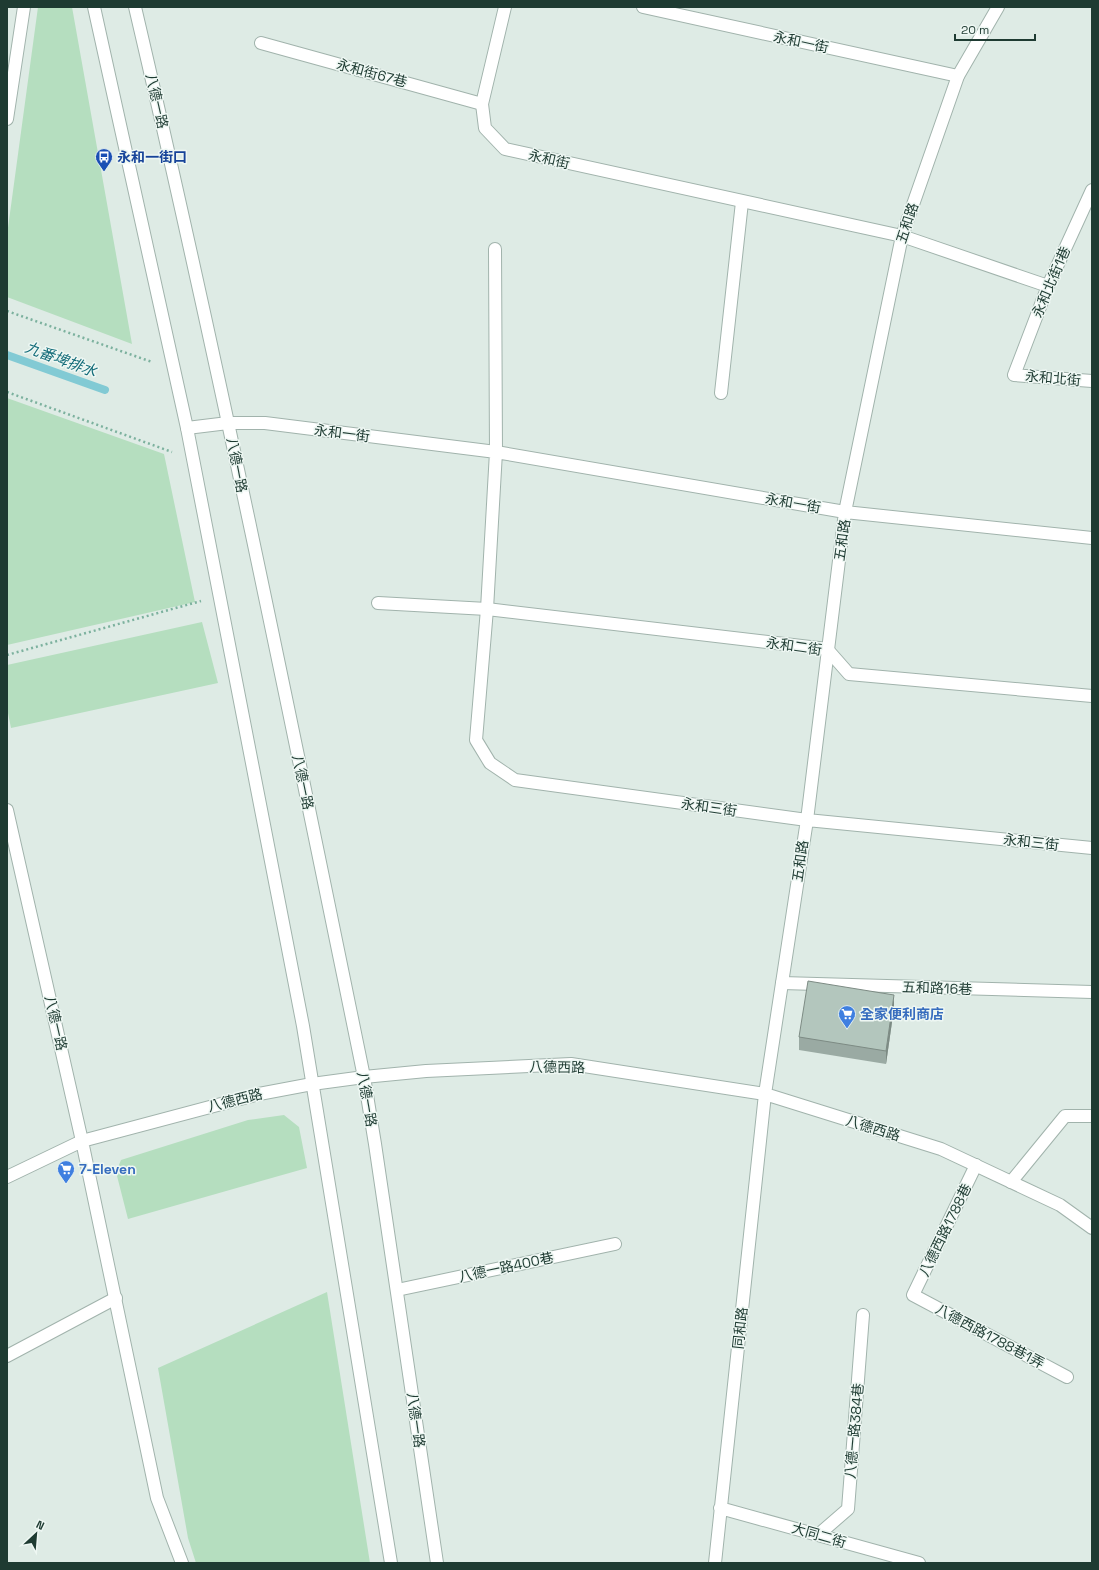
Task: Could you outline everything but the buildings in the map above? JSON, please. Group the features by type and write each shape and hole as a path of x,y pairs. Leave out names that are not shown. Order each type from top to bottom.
{"street":[{"path":"7,119 24,7"},
{"path":"94,7 187,428 303,1026 392,1563"},
{"name":"八德一路","path":"135,7 178,191 228,423 364,1077 437,1563"},
{"name":"永和街","path":"505,7 482,104 486,128 505,149 902,236 1048,286"},
{"name":"永和一街","path":"644,7 958,76"},
{"name":"五和路","path":"766,1094 807,820 845,512 902,236 958,76 998,7"},
{"name":"永和街67巷","path":"261,43 482,104"},
{"name":"永和北街1巷","path":"1014,375 1048,286 1092,190"},
{"path":"721,393 742,202"},
{"path":"487,609 496,452 495,249"},
{"name":"永和北街","path":"1014,375 1092,381"},
{"name":"永和一街","path":"187,428 228,423 265,423 496,452 845,512 1092,538"},
{"name":"永和二街","path":"378,603 487,609 827,649 849,674 1092,696"},
{"name":"永和三街","path":"487,609 476,740 490,763 515,780 807,820 1092,848"},
{"name":"八德一路","path":"7,810 82,1141 157,1498 182,1563"},
{"name":"五和路16巷","path":"782,983 1092,992"},
{"name":"八德西路","path":"7,1177 82,1141 259,1094 312,1084 426,1071 571,1064 766,1094 942,1149 1060,1205 1092,1228"},
{"name":"同和路","path":"715,1563 766,1094"},
{"path":"1011,1182 1065,1116 1092,1116"},
{"name":"八德西路1788巷","path":"913,1295 976,1165"},
{"name":"八德一路400巷","path":"397,1290 615,1244"},
{"name":"八德西路1788巷1弄","path":"913,1295 1067,1377"},
{"path":"7,1356 116,1298"},
{"name":"八德一路384巷","path":"818,1535 848,1509 863,1315"},
{"name":"大同二街","path":"720,1508 919,1563"}],"path":[{"path":"7,311 174,370"},
{"path":"7,392 193,460"},
{"path":"7,655 219,596"}],"green space":[{"path":"38,7 72,7 132,344 7,297 7,235"},
{"path":"7,398 164,454 195,602 7,645"},
{"path":"202,622 218,683 11,728 7,708 7,665"},
{"path":"284,1115 299,1127 307,1168 128,1219 116,1172 121,1160 248,1120"},
{"path":"327,1292 370,1563 196,1563 188,1538 158,1368"}],"waterway":[{"name":"九番埤排水","path":"7,355 105,390"}],"place":[{"name":"永和一街口","path":"104,172"},
{"name":"全家便利商店","path":"847,1029"},
{"name":"7-Eleven","path":"66,1184"}]}
